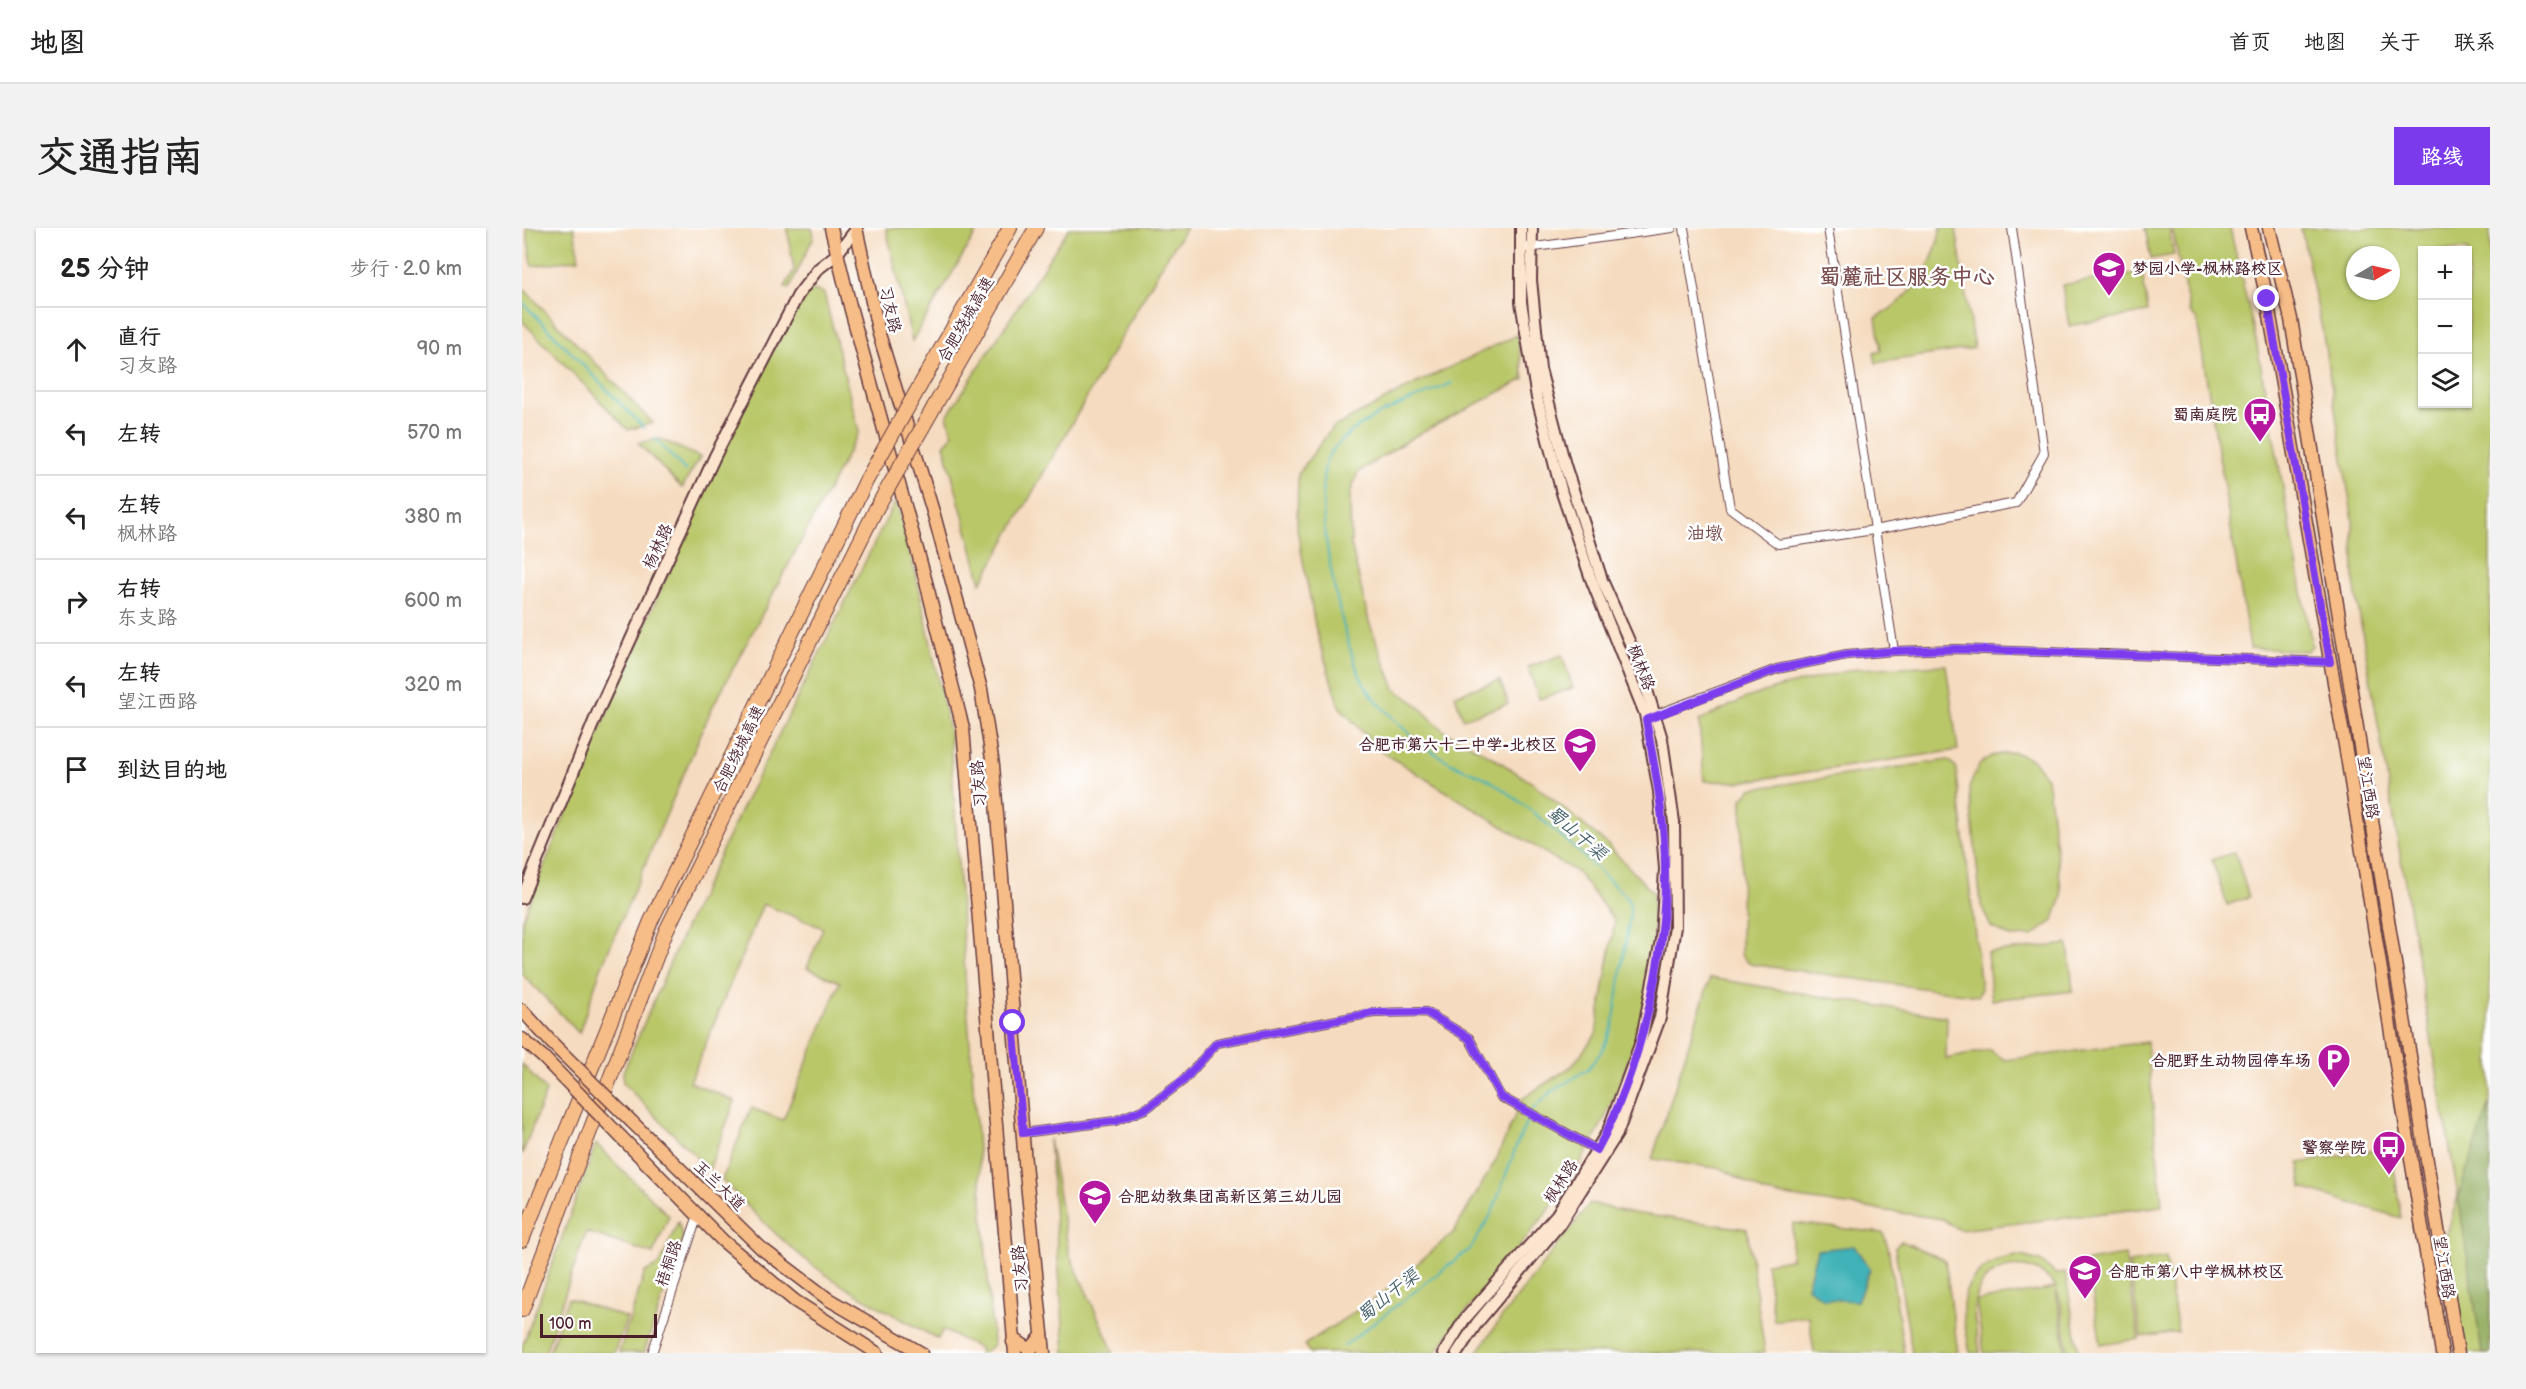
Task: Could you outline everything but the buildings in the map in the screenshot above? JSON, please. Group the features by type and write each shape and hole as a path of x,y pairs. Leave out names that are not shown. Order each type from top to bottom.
{"highway":[{"name":"合肥绕城高速","path":"522,1240 651,921 866,481 1010,228"},
{"name":"合肥绕城高速","path":"522,1310 666,931 876,509 1036,228"}],"main road":[{"name":"习友路","path":"831,228 963,728 1015,1353"},
{"name":"习友路","path":"856,228 879,334 934,515 981,689 993,765 1023,1133 1044,1353"},
{"name":"杨林路","path":"522,898 599,709 715,456 798,295 818,269 837,254 856,228"},
{"name":"枫林路","path":"1521,228 1526,248"},
{"name":"枫林路","path":"1457,1353 1477,1323 1559,1225 1601,1152 1641,1042 1661,940 1665,869 1650,718 1591,579 1559,483 1537,398 1521,302 1526,248 1532,228"},
{"name":"望江西路","path":"2251,228 2267,299 2330,662 2442,1353"},
{"name":"望江西路","path":"2269,228 2291,319 2458,1353"},
{"name":"玉兰大道","path":"522,1010 552,1043 761,1248 828,1299 921,1353"},
{"path":"522,1039 543,1057 723,1241 795,1301 877,1353"},
{"name":"枫林路","path":"1444,1353 1464,1320 1557,1214 1601,1152"},
{"path":"1010,1353 1014,1339 1030,1350 1042,1336"}],"street":[{"path":"1526,248 1672,228"},
{"path":"1684,228 1730,508 1778,544 1874,530 2016,503 2044,453 2012,228"},
{"path":"1828,228 1894,651"},
{"path":"1650,718 1777,669 1847,655 1894,651 1957,649 2330,662"},
{"path":"1023,1133 1115,1121 1147,1108 1184,1080 1217,1043 1373,1013 1426,1012 1469,1038 1501,1097 1601,1152"},
{"name":"梧桐路","path":"652,1353 698,1215"}],"green space":[{"path":"526,228 574,228 579,259 532,266"},
{"path":"787,228 812,228 814,236 789,289 785,287 794,270"},
{"path":"886,228 979,228 912,341"},
{"path":"1069,228 1186,228 1165,260 981,583 944,445 953,435 947,416"},
{"path":"1941,228 1956,228 1974,348 1876,363 1874,353 1881,351 1876,318 1901,301 1919,281 1932,257"},
{"path":"2145,228 2169,228 2174,255 2151,259"},
{"path":"2172,228 2230,228 2256,340 2312,646 2307,651 2250,648 2197,320 2190,313"},
{"path":"2301,228 2490,228 2490,1353 2458,1353 2442,1251 2458,1196 2354,583 2353,521 2322,329"},
{"path":"2142,272 2148,312 2069,326 2062,285"},
{"path":"522,287 653,423 628,430 522,321"},
{"path":"809,289 824,293 859,432 711,710 601,968 579,1033 522,974 522,920 607,713 729,432 794,309"},
{"path":"1517,335 1524,379 1413,437 1358,472 1350,494 1351,544 1369,622 1395,689 1415,703 1444,731 1494,758 1534,784 1606,843 1653,893 1653,953 1646,996 1638,1031 1614,1098 1580,1163 1540,1221 1473,1302 1436,1353 1310,1353 1304,1345 1381,1295 1454,1232 1496,1160 1522,1099 1572,1066 1596,1034 1615,921 1578,873 1379,750 1339,706 1316,630 1297,529 1298,474 1332,428 1419,382"},
{"path":"660,439 700,457 682,488 638,443"},
{"path":"896,500 919,587 950,735 967,1005 993,1345 983,1353 979,1353 981,1349 943,1330 938,1339 840,1284 787,1244 722,1180 751,1108 783,1120 840,982 807,968 823,928 763,904 690,1082 735,1101 709,1170 623,1083 623,1072 683,933 740,812"},
{"path":"1562,655 1573,688 1539,699 1528,667"},
{"path":"1946,665 1958,750 1740,782 1704,781 1699,721 1744,699 1776,688 1856,669"},
{"path":"1500,680 1508,704 1463,719 1455,695"},
{"path":"2014,752 2033,760 2047,778 2062,897 2053,921 2032,936 2010,937 1991,927 1981,905 1969,788 1978,766 1991,756"},
{"path":"1948,760 1956,767 1981,989 1978,996 1750,964 1741,955 1742,799 1751,789"},
{"path":"2235,852 2249,897 2227,905 2212,860"},
{"path":"2068,944 2073,991 1992,1000 1987,953"},
{"path":"1710,978 1947,1017 1946,1059 1990,1050 2005,1060 2147,1042 2162,1206 1960,1230 1942,1219 1765,1193 1723,1169 1652,1159"},
{"path":"522,1064 546,1091 522,1155"},
{"path":"2490,1103 2490,1353 2482,1353 2458,1196"},
{"path":"1049,1139 1069,1253 1114,1353 1065,1353"},
{"path":"596,1144 669,1216 653,1254 586,1232 545,1353 522,1353 522,1347"},
{"path":"2391,1147 2401,1218 2302,1188 2299,1163"},
{"path":"1590,1203 1626,1212 1747,1229 1765,1353 1477,1353 1504,1314"},
{"path":"678,1222 683,1238 644,1353 619,1353 645,1272 660,1264"},
{"path":"1793,1223 1883,1233 1888,1247 1904,1353 1814,1353 1809,1316 1774,1321 1766,1263 1791,1259"},
{"path":"1901,1241 1945,1260 1958,1352 1912,1353 1895,1248"},
{"path":"2125,1255 2139,1339 2101,1345 2087,1261"},
{"path":"2020,1256 2040,1261 2056,1274 2065,1272 2079,1353 2068,1353 2060,1300 2056,1289 2066,1353 1984,1353 1976,1301 2056,1288 2048,1278 2037,1271 2025,1267 2013,1267 2001,1269 1990,1275 1976,1297 1975,1325 1980,1353 1970,1353 1963,1311 1967,1289 1972,1280 1988,1266"},
{"path":"2166,1257 2178,1332 2141,1337 2129,1263"},
{"path":"568,1298 627,1318 614,1353 549,1353"}],"water":[{"path":"1854,1246 1870,1269 1857,1301 1824,1299 1807,1287 1817,1250"}],"waterway":[{"path":"522,302 644,428"},
{"name":"蜀山干渠","path":"1344,1346 1471,1248 1492,1213 1532,1110 1551,1092 1588,1069 1602,1051 1613,1026 1630,914 1630,904 1625,896 1546,822 1483,776 1441,757 1405,729 1370,692 1361,678 1354,659 1345,632 1330,564 1325,529 1324,470 1331,452 1342,439 1356,429 1387,411 1452,383"},
{"path":"655,439 686,471"}],"place":[{"name":"梦园小学-枫林路校区","path":"2109,297"},
{"name":"蜀南庭院","path":"2260,443"},
{"name":"合肥市第六十二中学-北校区","path":"1580,773"},
{"name":"合肥野生动物园停车场","path":"2334,1089"},
{"name":"警察学院","path":"2389,1176"},
{"name":"合肥幼教集团高新区第三幼儿园","path":"1095,1225"},
{"name":"合肥市第八中学枫林校区","path":"2085,1300"}],"district":[{"name":"蜀麓社区服务中心","path":"1907,276"},
{"name":"油墩","path":"1705,533"}],"route":[{"path":"1013,1023 1023,1133 1115,1121 1147,1108 1184,1080 1217,1043 1373,1013 1426,1012 1469,1038 1501,1097 1597,1150 1608,1131 1641,1042 1661,940 1665,869 1659,791 1646,720 1777,669 1847,655 1894,651 1957,649 2330,662 2267,299"}]}
